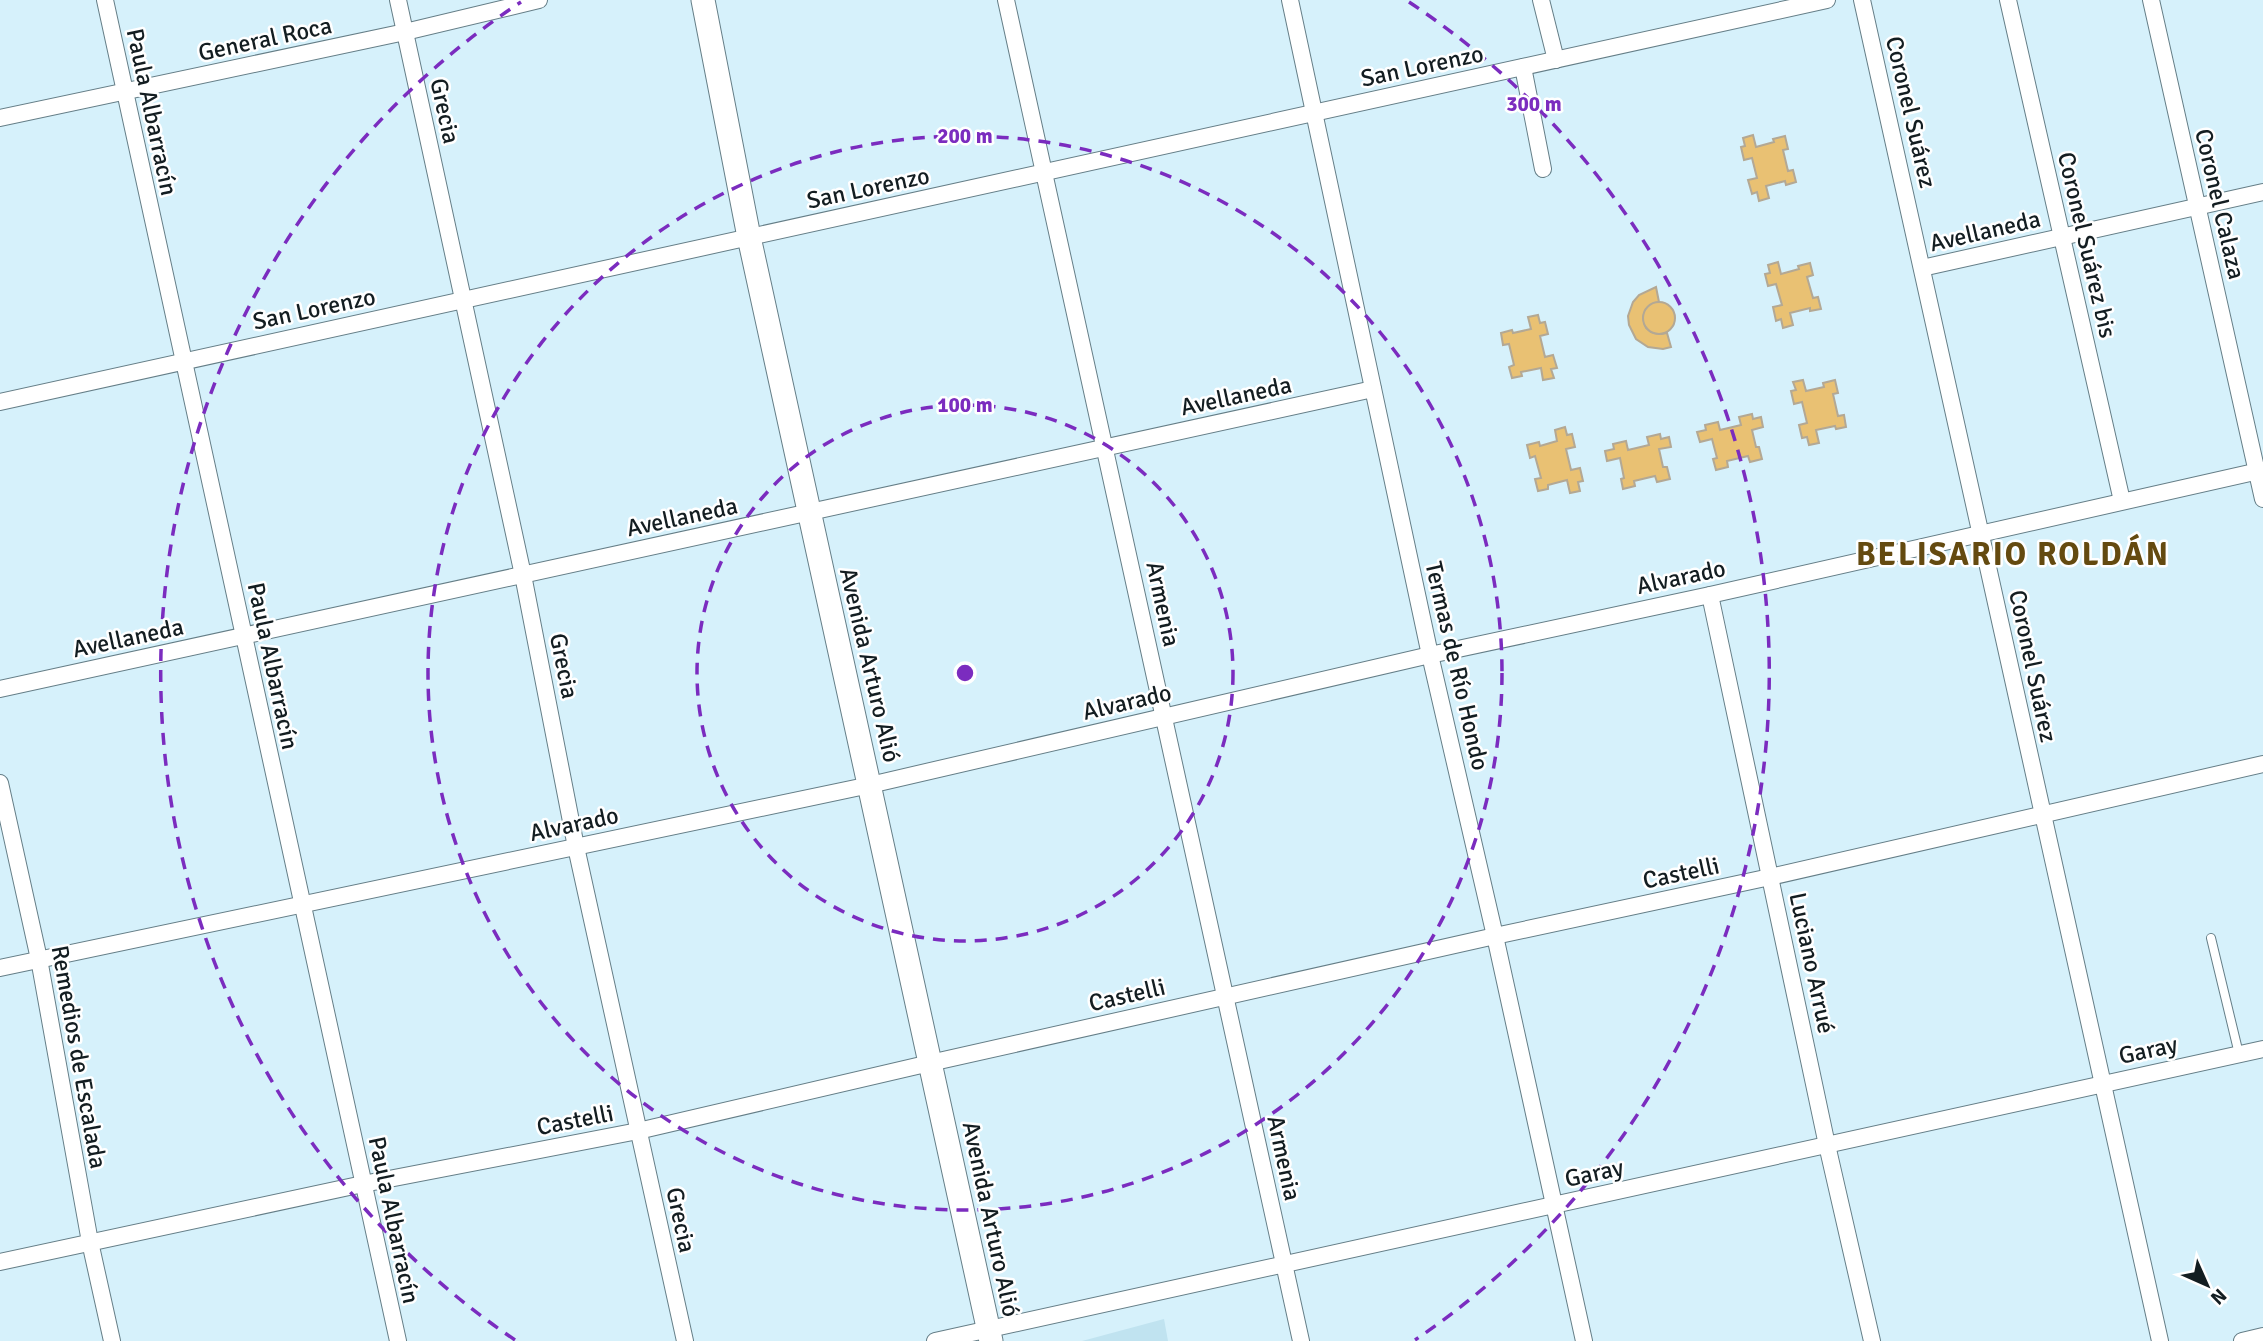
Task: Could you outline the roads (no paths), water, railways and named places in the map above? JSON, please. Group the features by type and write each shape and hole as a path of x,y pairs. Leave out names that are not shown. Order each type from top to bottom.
{"main road":[{"name":"Avenida Arturo Alió","path":"703,0 749,237 990,1335"}],"street":[{"name":"Paula Albarracín","path":"105,0 398,1341"},
{"name":"Grecia","path":"398,0 523,575 576,847 685,1341"},
{"name":"General Roca","path":"0,118 405,32 539,0"},
{"name":"Armenia","path":"1006,0 1301,1341"},
{"name":"Termas de Río Hondo","path":"1290,0 1430,655 1584,1341"},
{"path":"1541,0 1556,60"},
{"name":"San Lorenzo","path":"0,402 1827,0"},
{"name":"Coronel Suárez","path":"1862,0 2160,1341"},
{"name":"Coronel Suárez bis","path":"2008,0 2122,501"},
{"name":"Coronel Calaza","path":"2151,0 2260,470 2263,499"},
{"path":"1523,67 1543,169"},
{"name":"Avellaneda","path":"1922,268 2263,192"},
{"name":"Avellaneda","path":"0,689 1373,389"},
{"name":"Alvarado","path":"0,968 870,785 1430,655 1710,595 2260,470"},
{"name":"Luciano Arrué","path":"1710,595 1827,1145 1872,1341"},
{"name":"Castelli","path":"0,1262 363,1184 639,1131 1226,996 1770,877 2263,764"},
{"name":"Remedios de Escalada","path":"0,783 39,959 90,1242 112,1341"},
{"name":"Garay","path":"935,1341 990,1335 1284,1264 2263,1049"},
{"path":"2242,1341 2263,1336"}],"lane":[{"path":"2211,938 2239,1054"}],"district":[{"name":"BELISARIO ROLDÁN","path":"2013,554"}]}
